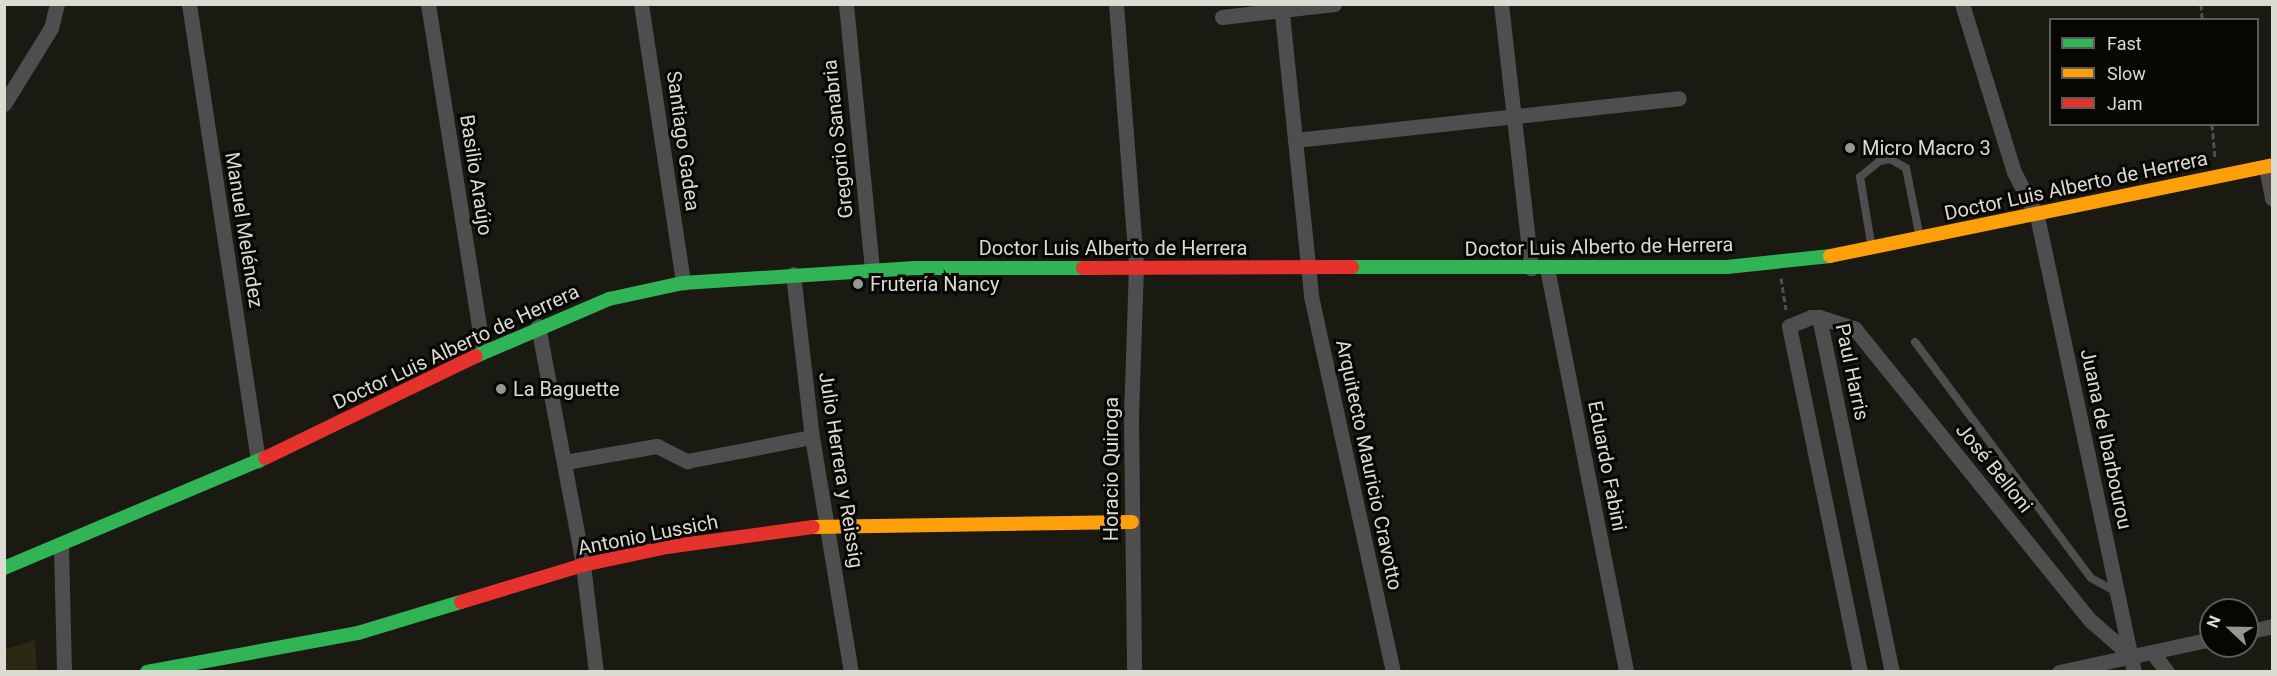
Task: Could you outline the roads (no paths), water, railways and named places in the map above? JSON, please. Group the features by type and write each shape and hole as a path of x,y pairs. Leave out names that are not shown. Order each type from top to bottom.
{"street":[{"path":"4,104 51,28 57,4"},
{"name":"Manuel Meléndez","path":"189,4 258,461"},
{"name":"Basilio Araújo","path":"428,4 483,351"},
{"name":"Santiago Gadea","path":"641,4 683,283"},
{"name":"Gregorio Sanabria","path":"846,4 872,269"},
{"name":"Horacio Quiroga","path":"1116,4 1136,266 1132,522 1134,672"},
{"path":"1222,17 1281,7 1334,4"},
{"path":"1501,4 1531,268"},
{"name":"Juana de Ibarbourou","path":"1962,4 2014,172 2037,216 2134,672"},
{"name":"Arquitecto Mauricio Cravotto","path":"1281,7 1307,267 1393,672"},
{"path":"1295,140 1514,114 1679,98"},
{"path":"2269,166 2272,198"},
{"name":"Doctor Luis Alberto de Herrera","path":"4,568 61,548 258,461 538,326 609,299 683,283 872,269 1136,266 1547,268 1778,261 1873,250 2269,166"},
{"name":"Eduardo Fabini","path":"1547,268 1626,672"},
{"name":"Julio Herrera y Reissig","path":"794,273 812,437 851,672"},
{"name":"Paul Harris","path":"1860,672 1789,326 1819,317 1893,672"},
{"name":"José Belloni","path":"1819,317 1855,329 2091,621 2130,656"},
{"path":"538,326 583,565 596,672"},
{"path":"565,462 657,446 687,461 812,437"},
{"name":"Antonio Lussich","path":"147,672 357,633 583,565 827,525 1132,522"},
{"path":"61,548 64,672"},
{"path":"2059,672 2199,642"},
{"path":"2152,652 2167,672"}],"lane":[{"path":"1873,250 1860,177 1870,164 1890,159 1906,168 1920,240"},
{"path":"1915,342 2091,578 2117,593"}],"place":[{"name":"Micro Macro 3","path":"1850,148"},
{"name":"Frutería Nancy","path":"858,284"},
{"name":"La Baguette","path":"501,389"}]}
